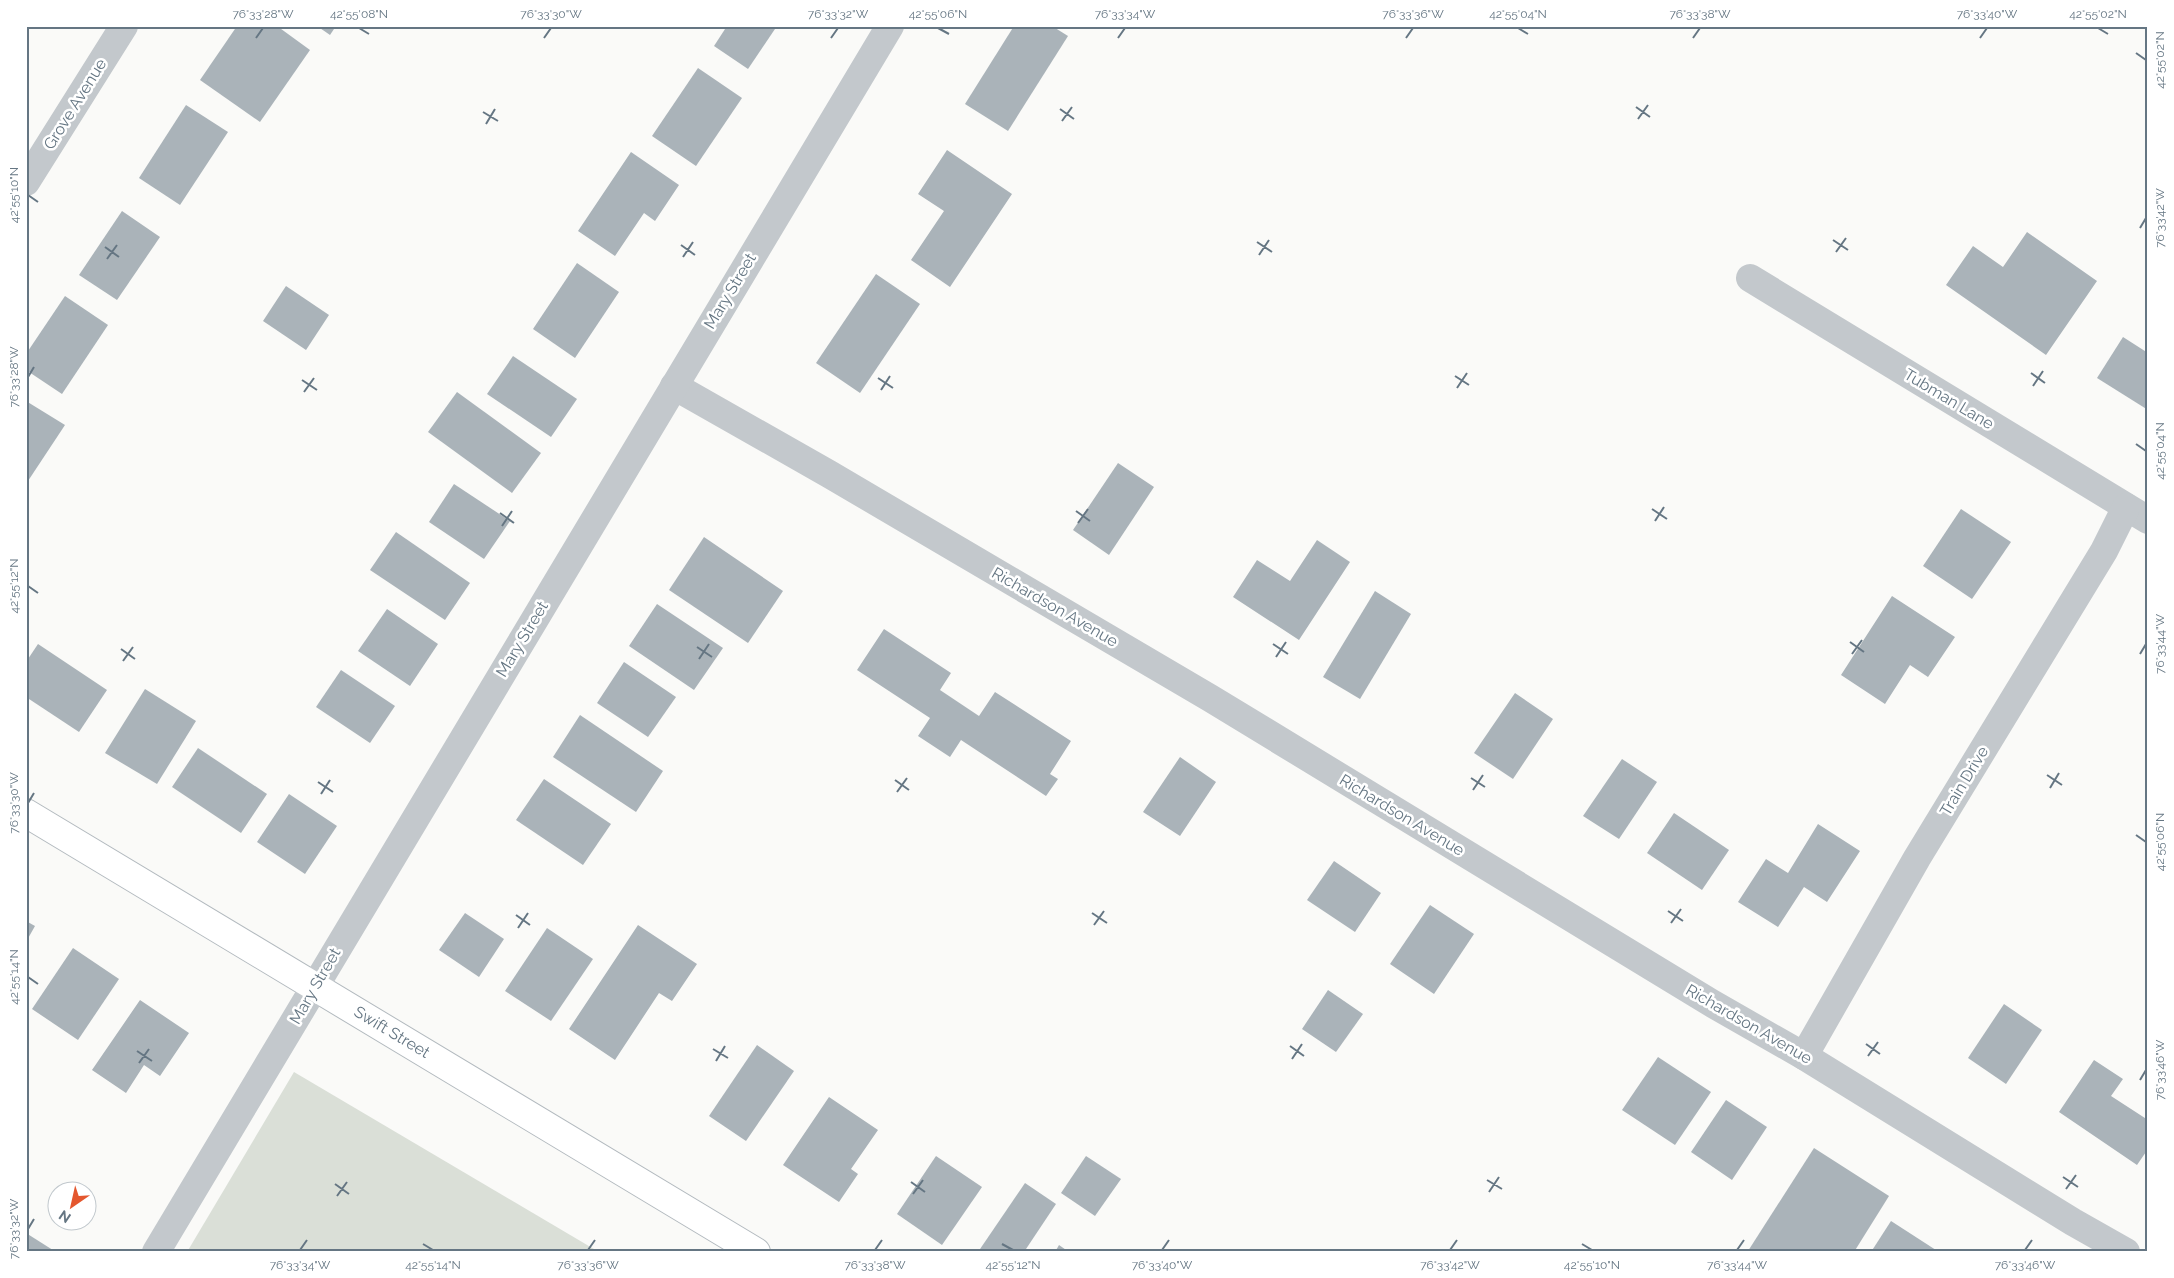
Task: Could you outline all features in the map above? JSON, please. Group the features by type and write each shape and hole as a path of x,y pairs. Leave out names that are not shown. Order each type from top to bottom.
{"main road":[{"name":"Swift Street","path":"26,813 756,1252"}],"street":[{"name":"Grove Avenue","path":"26,182 124,26"},
{"name":"Mary Street","path":"156,1252 890,26"},
{"name":"Tubman Lane","path":"1750,278 2137,514"},
{"name":"Richardson Avenue","path":"674,386 846,484 1210,698 1704,998 1804,1056 2073,1222 2126,1252"},
{"name":"Train Drive","path":"1804,1056 1917,858 2104,551 2137,514"}],"shaded area":[{"path":"294,1072 599,1252 187,1252"}],"building":[{"path":"237,26 277,26 310,50 260,122 200,80"},
{"path":"317,26 336,26 330,35"},
{"path":"727,26 777,26 748,69 714,46"},
{"path":"1014,26 1052,26 1068,36 1008,131 965,104"},
{"path":"698,68 742,98 696,166 652,136"},
{"path":"186,105 228,132 180,205 139,178"},
{"path":"947,150 1012,194 950,287 911,260 944,211 918,194"},
{"path":"631,152 679,185 655,221 644,213 615,256 578,231"},
{"path":"122,211 160,237 117,300 79,275"},
{"path":"2027,232 2097,281 2046,355 1946,285 1973,246 2003,267"},
{"path":"577,263 619,292 575,358 533,329"},
{"path":"876,274 920,304 860,393 816,363"},
{"path":"286,286 329,315 306,350 263,321"},
{"path":"65,296 108,325 62,394 26,370 26,354"},
{"path":"2123,337 2148,353 2148,410 2097,378"},
{"path":"513,356 577,399 551,437 487,394"},
{"path":"457,392 541,453 512,493 428,432"},
{"path":"26,401 65,425 26,484"},
{"path":"1118,463 1154,487 1109,555 1073,530"},
{"path":"454,484 510,521 484,559 429,522"},
{"path":"1961,509 2011,542 1972,599 1923,566"},
{"path":"396,532 470,583 445,620 370,570"},
{"path":"704,537 783,591 748,643 669,590"},
{"path":"1317,540 1350,562 1299,640 1233,597 1257,560 1290,581"},
{"path":"1375,591 1411,614 1360,699 1323,677"},
{"path":"1892,596 1955,637 1928,677 1910,665 1885,704 1841,675"},
{"path":"657,604 723,648 694,690 629,646"},
{"path":"387,609 438,644 410,686 358,651"},
{"path":"884,629 951,673 940,690 979,716 995,692 1071,741 1050,774 1058,779 1046,796 961,740 950,757 918,736 930,718 857,670"},
{"path":"38,644 107,690 79,732 26,697 26,662"},
{"path":"624,662 676,697 648,737 597,703"},
{"path":"341,670 395,706 370,743 316,707"},
{"path":"145,689 196,721 157,784 105,753"},
{"path":"1515,693 1553,719 1513,779 1474,753"},
{"path":"580,715 663,771 636,812 553,757"},
{"path":"198,748 267,794 241,833 172,787"},
{"path":"1180,757 1216,782 1180,836 1143,812"},
{"path":"1622,759 1657,782 1619,839 1583,816"},
{"path":"544,779 611,824 583,865 516,820"},
{"path":"289,794 337,826 305,874 257,842"},
{"path":"1674,813 1729,850 1702,890 1647,853"},
{"path":"1818,824 1860,851 1827,902 1804,887 1778,927 1738,902 1766,859 1788,873"},
{"path":"1334,861 1381,893 1355,932 1307,900"},
{"path":"1430,905 1474,934 1434,994 1390,964"},
{"path":"465,913 504,939 479,977 439,950"},
{"path":"26,921 35,926 26,942"},
{"path":"638,925 697,964 672,1001 659,993 615,1060 569,1029"},
{"path":"547,928 593,959 551,1021 505,991"},
{"path":"73,948 119,979 78,1040 32,1009"},
{"path":"1328,990 1363,1014 1336,1052 1302,1029"},
{"path":"140,1000 189,1033 160,1076 144,1065 126,1093 92,1070"},
{"path":"2004,1004 2042,1030 2006,1084 1968,1058"},
{"path":"757,1045 794,1071 746,1141 709,1116"},
{"path":"1658,1057 1711,1092 1675,1145 1622,1110"},
{"path":"2094,1060 2123,1079 2111,1096 2148,1120 2148,1149 2137,1165 2059,1112"},
{"path":"829,1097 878,1130 851,1169 858,1174 839,1202 783,1165"},
{"path":"1726,1100 1767,1127 1732,1180 1691,1152"},
{"path":"1814,1148 1889,1196 1854,1252 1748,1251"},
{"path":"936,1156 982,1187 942,1245 897,1214"},
{"path":"1086,1156 1121,1179 1095,1216 1061,1193"},
{"path":"1025,1183 1056,1204 1024,1252 978,1252"},
{"path":"1891,1221 1939,1252 1871,1252"},
{"path":"26,1233 56,1252 26,1252"},
{"path":"1059,1245 1069,1252 1055,1252"}]}
